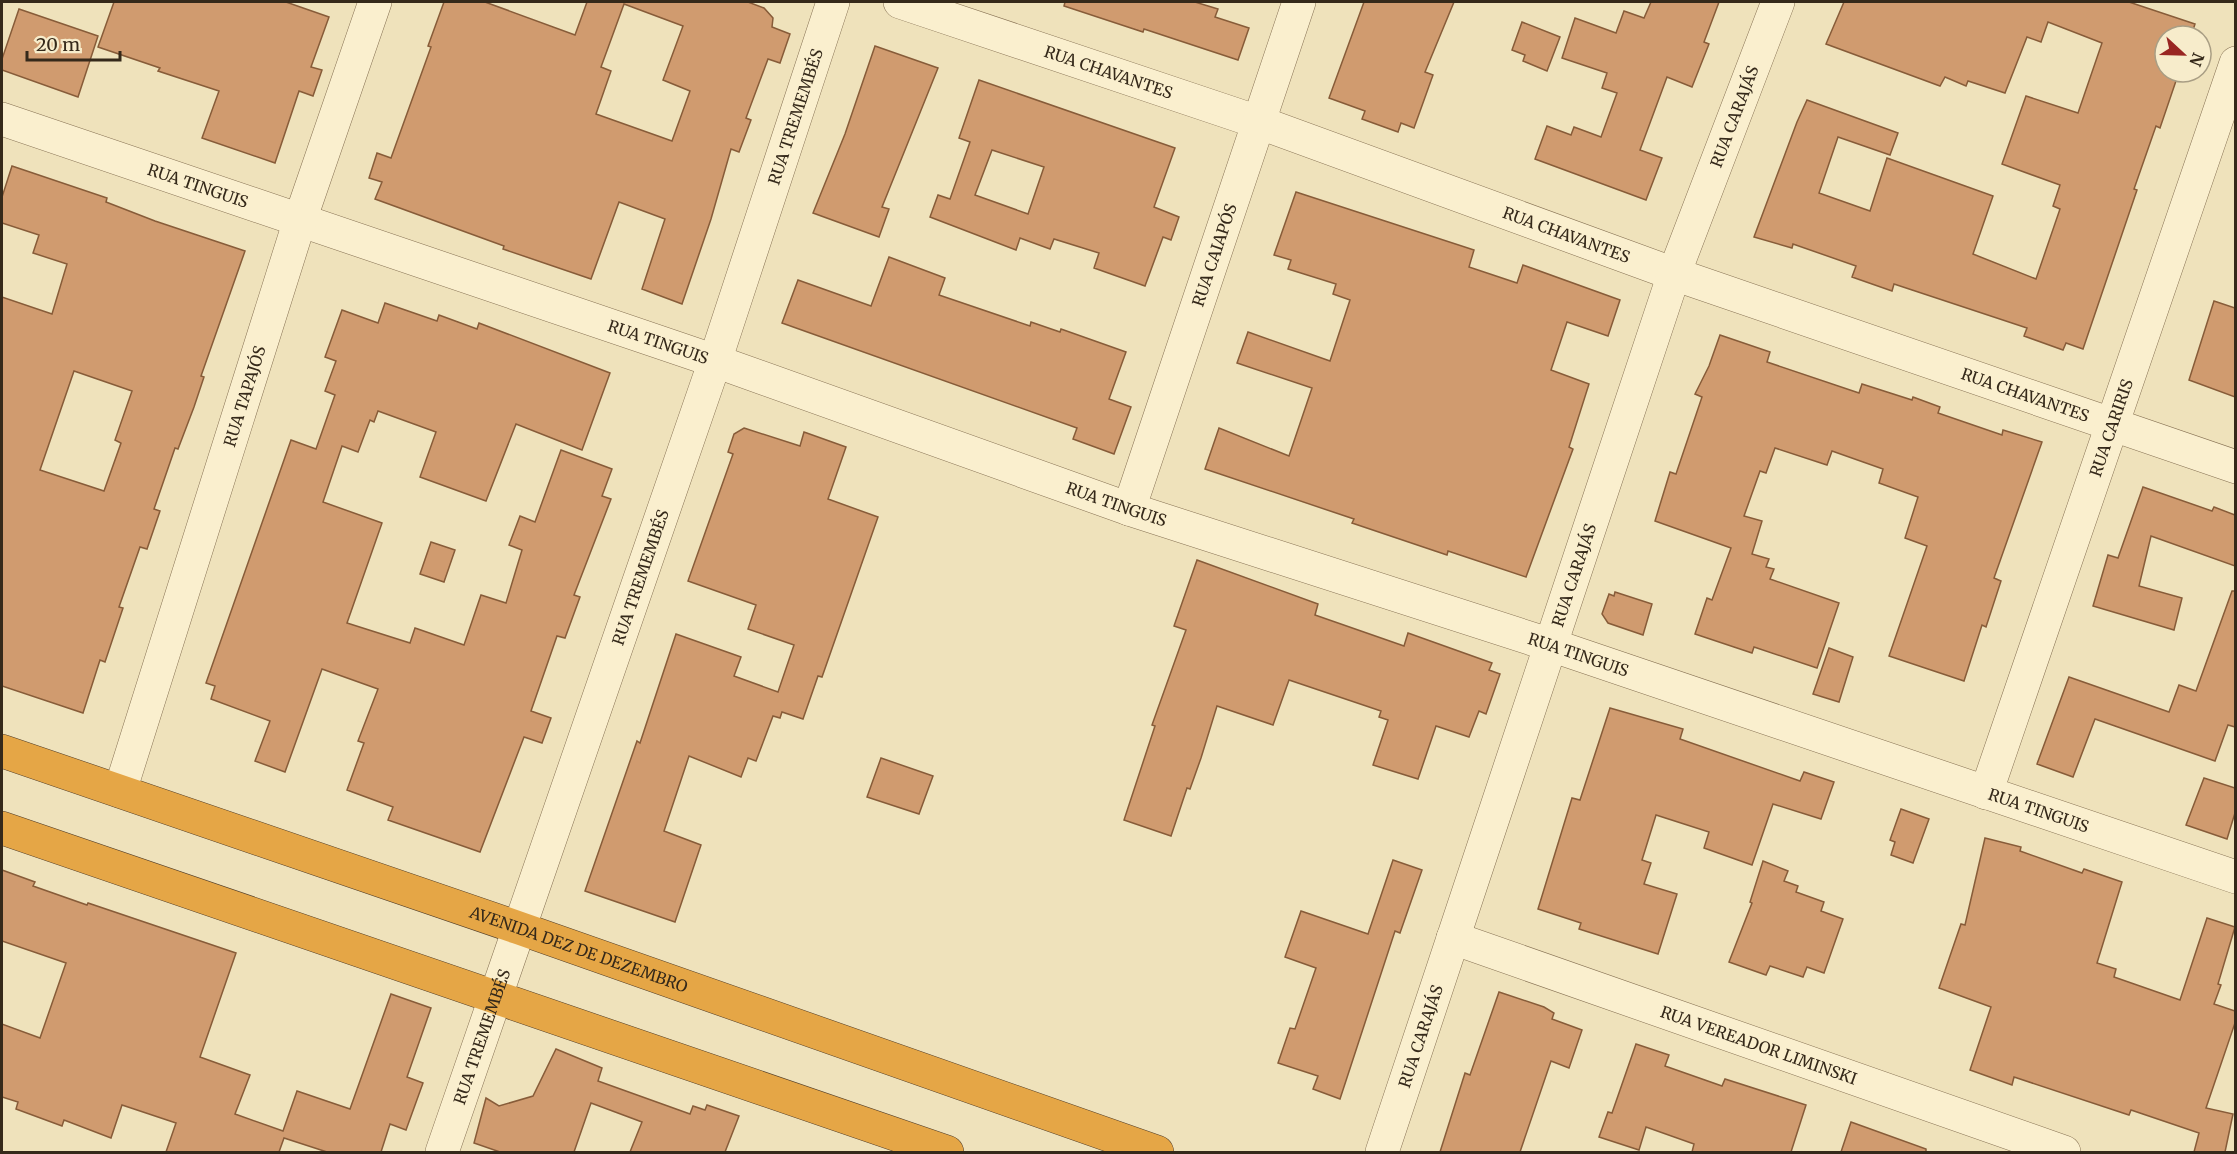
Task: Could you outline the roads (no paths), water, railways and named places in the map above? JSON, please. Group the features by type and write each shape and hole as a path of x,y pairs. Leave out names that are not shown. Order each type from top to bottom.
{"highway":[{"name":"AVENIDA DEZ DE DEZEMBRO","path":"2,751 519,928 1157,1152"},
{"path":"2,828 496,996 913,1147 947,1152"}],"street":[{"name":"RUA TAPAJÓS","path":"120,791 300,220 375,2"},
{"name":"RUA TREMEMBÉS","path":"442,1152 715,361 833,2"},
{"name":"RUA CHAVANTES","path":"900,2 1258,122 1674,274 2235,467"},
{"name":"RUA CAIAPÓS","path":"1129,509 1299,2"},
{"name":"RUA CARAJÁS","path":"1382,1152 1674,274 1778,2"},
{"name":"RUA CARIRIS","path":"1986,793 2235,63"},
{"name":"RUA TINGUIS","path":"2,118 715,361 1129,509 1551,645 2235,878"},
{"name":"RUA VEREADOR LIMINSKI","path":"1453,938 2064,1152"}]}
